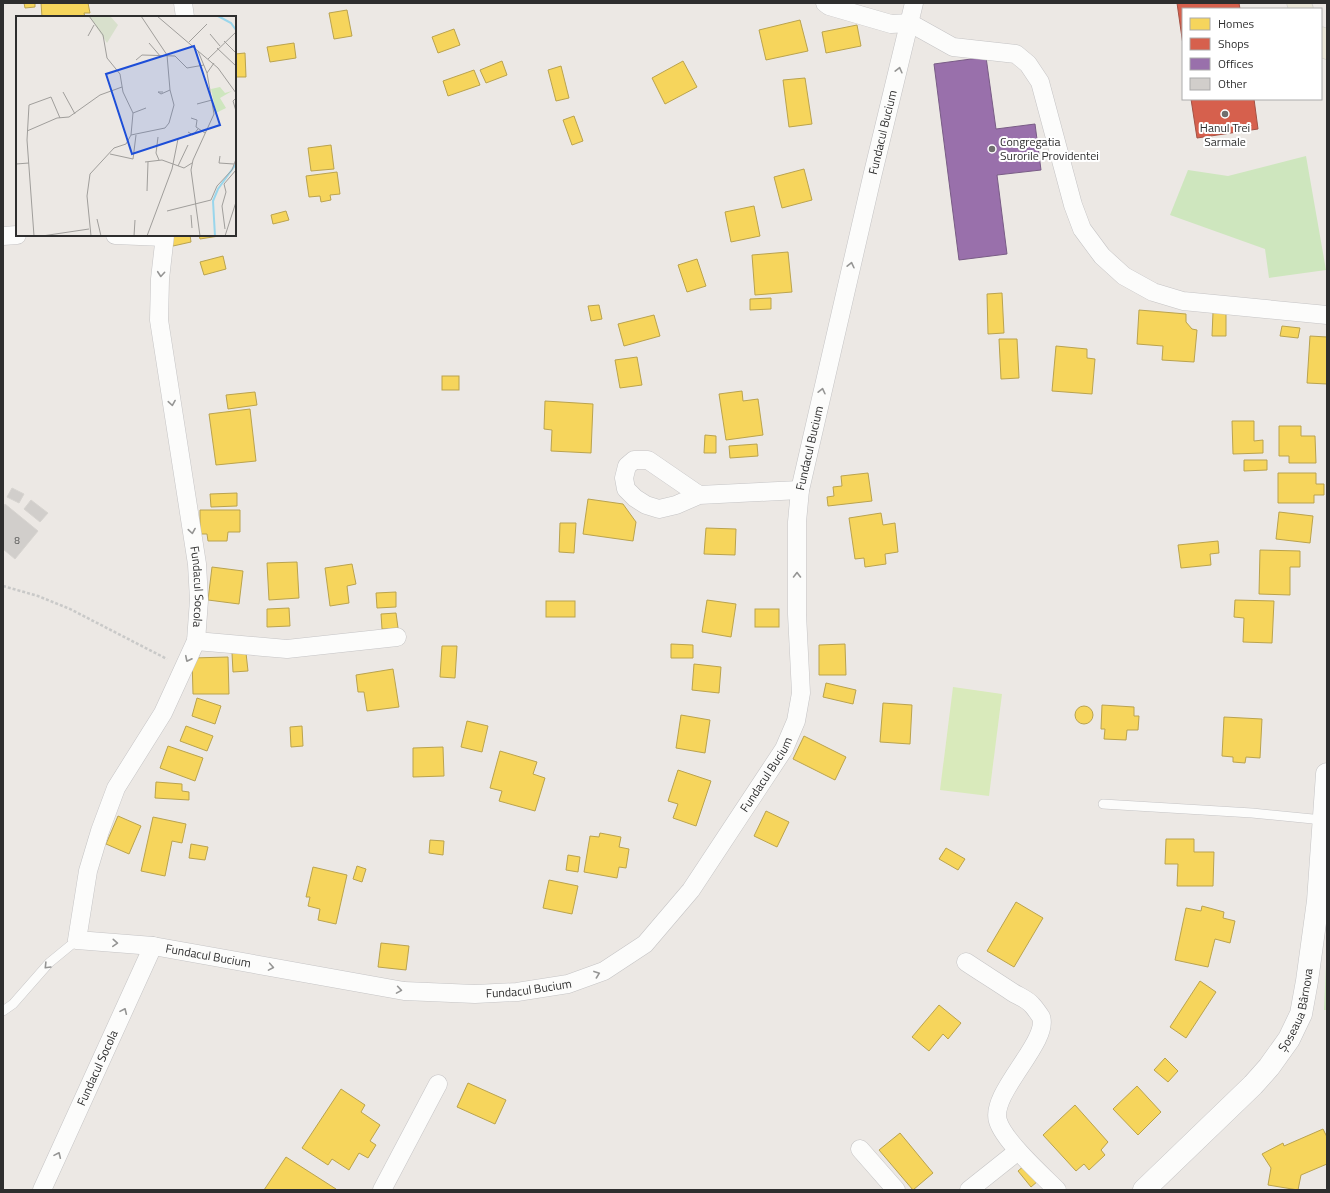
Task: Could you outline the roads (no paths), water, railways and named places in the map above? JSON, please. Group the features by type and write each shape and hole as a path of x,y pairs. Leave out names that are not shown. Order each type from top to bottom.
{"main road":[{"name":"Șoseaua Bârnova","path":"1144,1190 1253,1085 1269,1067 1292,1033 1301,1014 1318,901 1327,774"}],"street":[{"path":"183,3 185,16"},
{"name":"Fundacul Bucium","path":"76,940 153,946 404,991 475,994 518,992 568,984 604,971 645,944 691,890 784,749 796,721 800,693 797,614 797,522 800,490 872,177 914,3"},
{"path":"828,4 891,24 910,23 953,47 1016,54 1028,64 1040,82 1073,205 1082,229 1102,256 1124,276 1153,292 1183,301 1327,315"},
{"path":"3,236 16,235"},
{"name":"Fundacul Socola","path":"76,940 88,871 100,831 116,788 163,713 196,641 199,600 197,564 159,320 160,279 164,236"},
{"path":"699,495 800,490"},
{"path":"196,641 287,649 397,637"},
{"name":"Fundacul Socola","path":"42,1190 153,946"},
{"path":"966,962 1032,1004 1041,1018 1040,1030 1036,1040 1003,1094 998,1107 997,1120 1003,1131 1018,1151 1057,1190"},
{"path":"382,1190 438,1084"},
{"path":"860,1149 896,1190"},
{"path":"969,1190 1018,1151"}],"lane":[{"path":"1103,804 1252,813 1323,820"},
{"path":"3,1011 13,1004 49,964 76,940"}],"place":[{"name":"Hanul Trei Sarmale","path":"1225,114"},
{"name":"Congregatia Surorile Providentei","path":"992,149"}]}
